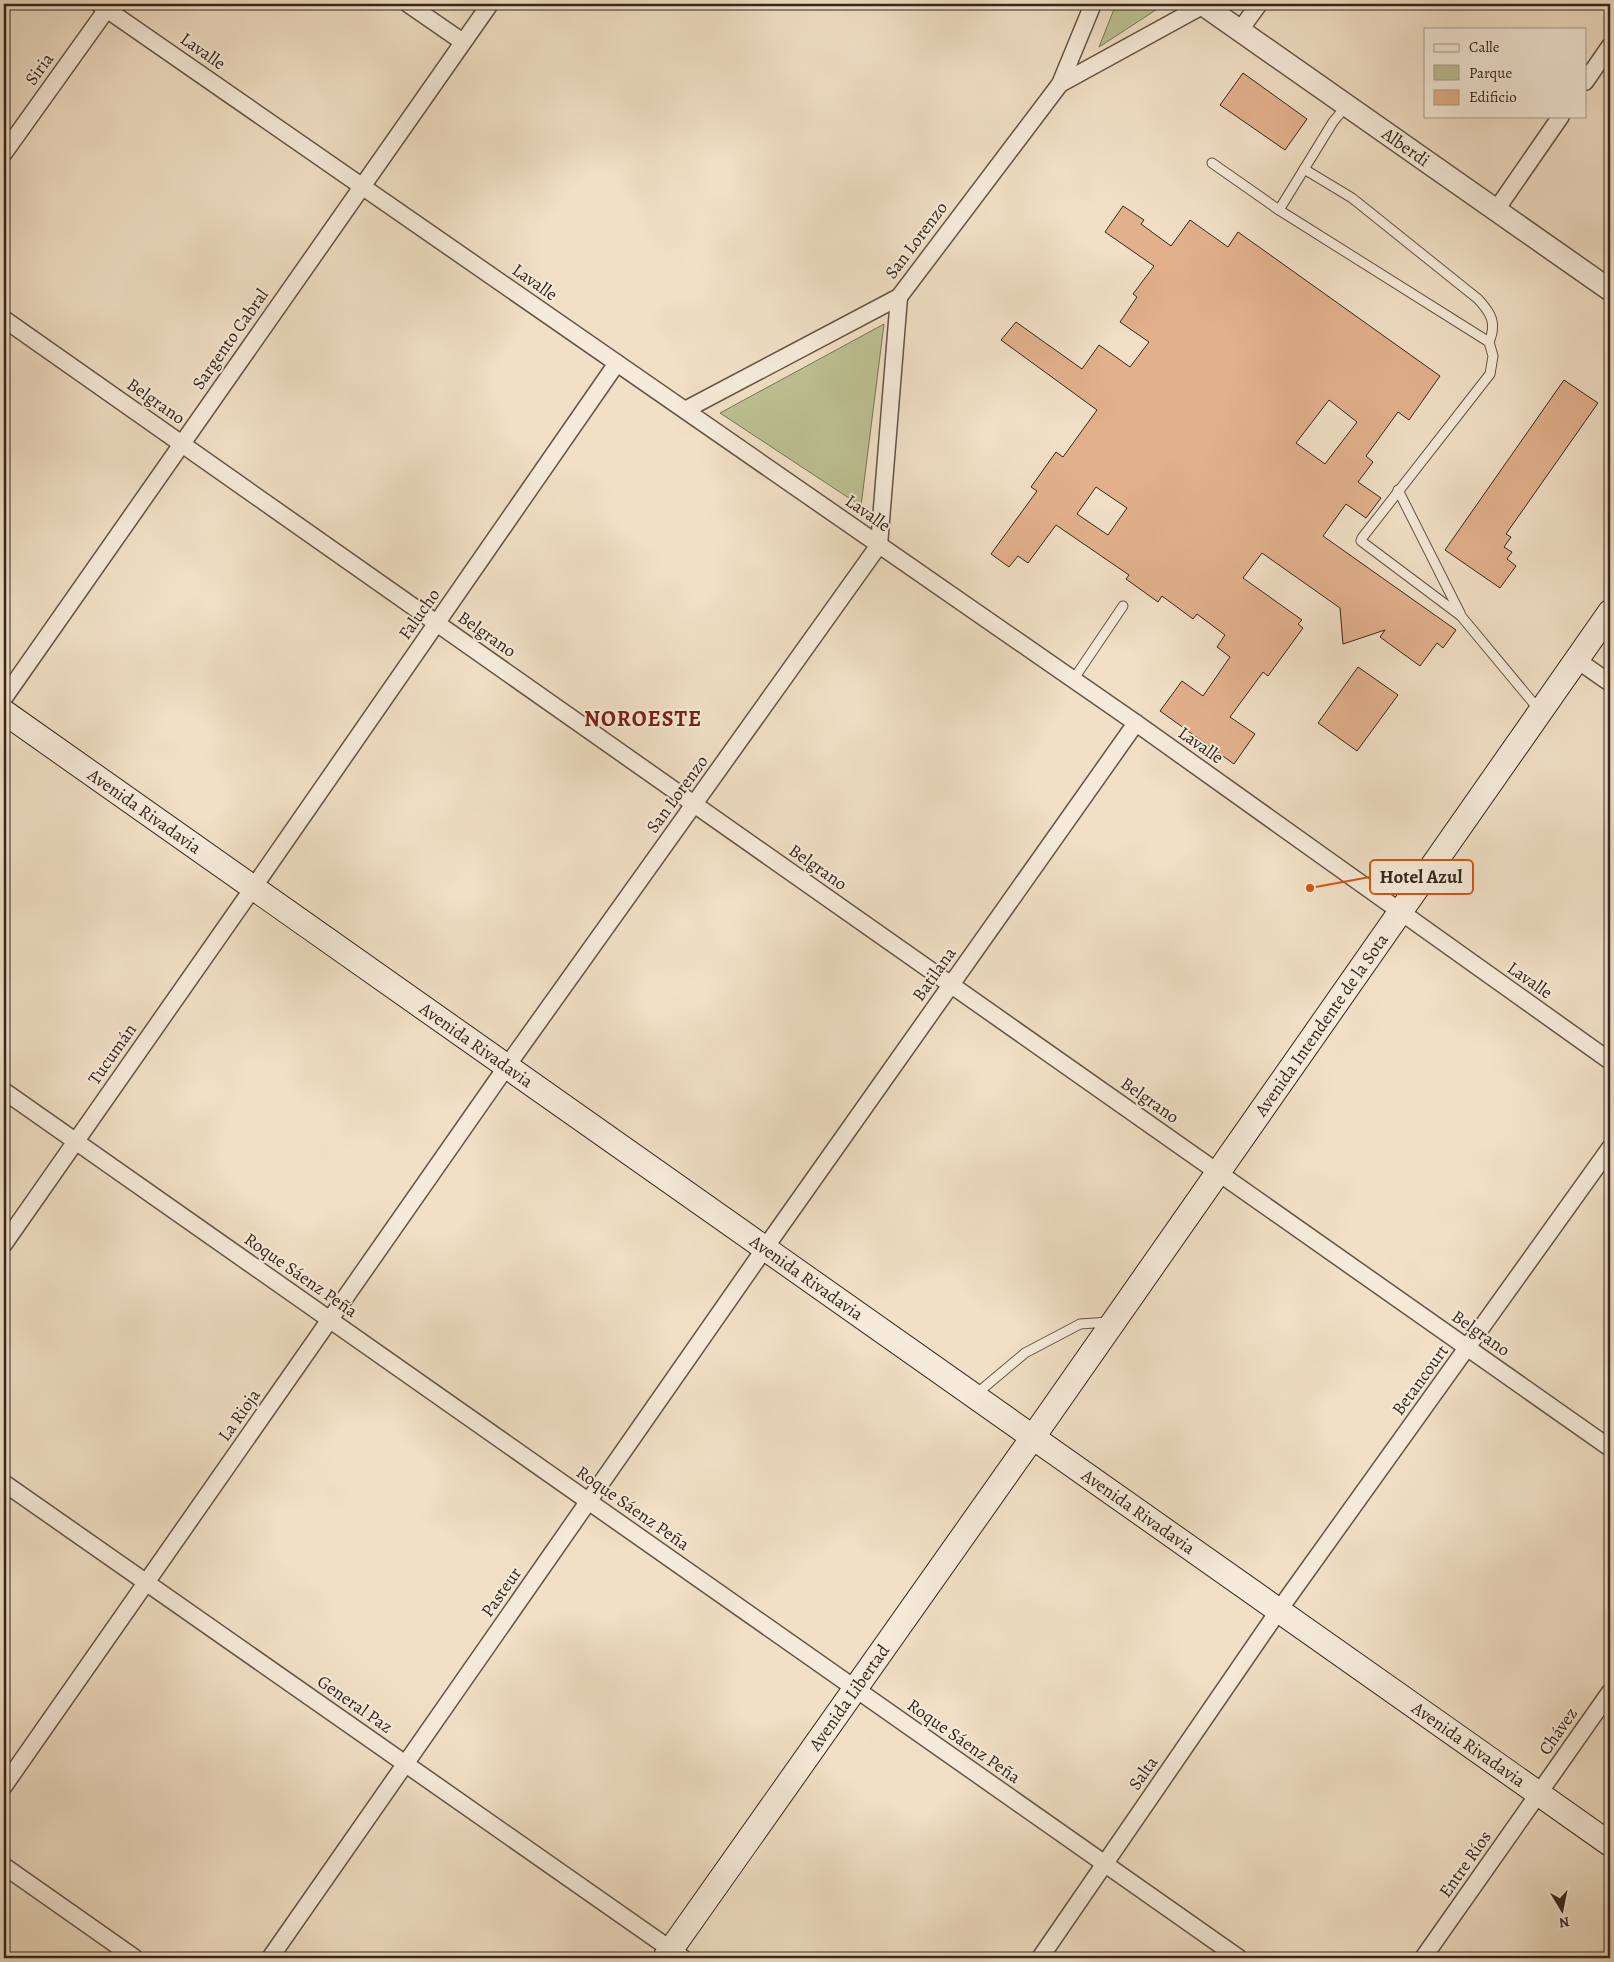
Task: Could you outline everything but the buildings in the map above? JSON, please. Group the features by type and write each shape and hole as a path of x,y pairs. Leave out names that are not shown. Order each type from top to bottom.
{"main road":[{"name":"Avenida Intendente de la Sota","path":"1033,1437 1610,612"},
{"name":"Avenida Rivadavia","path":"4,712 1610,1844"},
{"name":"Avenida Libertad","path":"673,1955 855,1689 1033,1437"}],"street":[{"path":"408,4 463,42"},
{"name":"Sargento Cabral","path":"4,698 490,4"},
{"name":"San Lorenzo","path":"685,410 899,297 1060,84 1094,4"},
{"path":"1060,84 1203,4"},
{"name":"Alberdi","path":"1203,4 1610,290"},
{"path":"1240,30 1259,4"},
{"name":"Siria","path":"4,152 103,7"},
{"name":"Lavalle","path":"103,7 1136,723 1610,1061"},
{"path":"1586,81 1610,46"},
{"path":"1496,210 1560,118"},
{"path":"879,545 899,297"},
{"name":"Belgrano","path":"4,319 1610,1448"},
{"name":"Falucho","path":"253,888 617,363"},
{"name":"San Lorenzo","path":"507,1066 879,545"},
{"path":"1577,660 1610,683"},
{"name":"Batilana","path":"765,1248 1136,723"},
{"name":"Tucumán","path":"4,1244 253,888"},
{"name":"La Rioja","path":"4,1786 507,1066"},
{"name":"Roque Sáenz Peña","path":"4,1091 1239,1958"},
{"name":"Betancourt","path":"1279,1610 1610,1148"},
{"name":"Pasteur","path":"270,1958 765,1248"},
{"name":"General Paz","path":"4,1483 405,1764 673,1955"},
{"name":"Salta","path":"1040,1958 1279,1610"},
{"name":"Chávez","path":"1539,1793 1610,1692"},
{"name":"Entre Ríos","path":"1424,1958 1539,1793"},
{"path":"4,1866 136,1958"}],"lane":[{"path":"1278,210 1333,122 1347,105"},
{"path":"1212,163 1278,210 1489,342"},
{"path":"1304,169 1352,198 1478,299 1489,310 1493,323 1493,332 1489,342 1493,356 1490,374 1398,490 1362,538 1362,541 1461,616 1540,711"},
{"path":"1398,490 1461,616"},
{"path":"1073,680 1123,606"},
{"path":"974,1396 1025,1353 1080,1324 1114,1322"}],"green space":[{"path":"1116,4 1165,4 1099,47"},
{"path":"884,324 861,506 720,413"}],"place":[{"name":"Hotel Azul","path":"1310,888"}],"district":[{"name":"NOROESTE","path":"643,718"}]}
